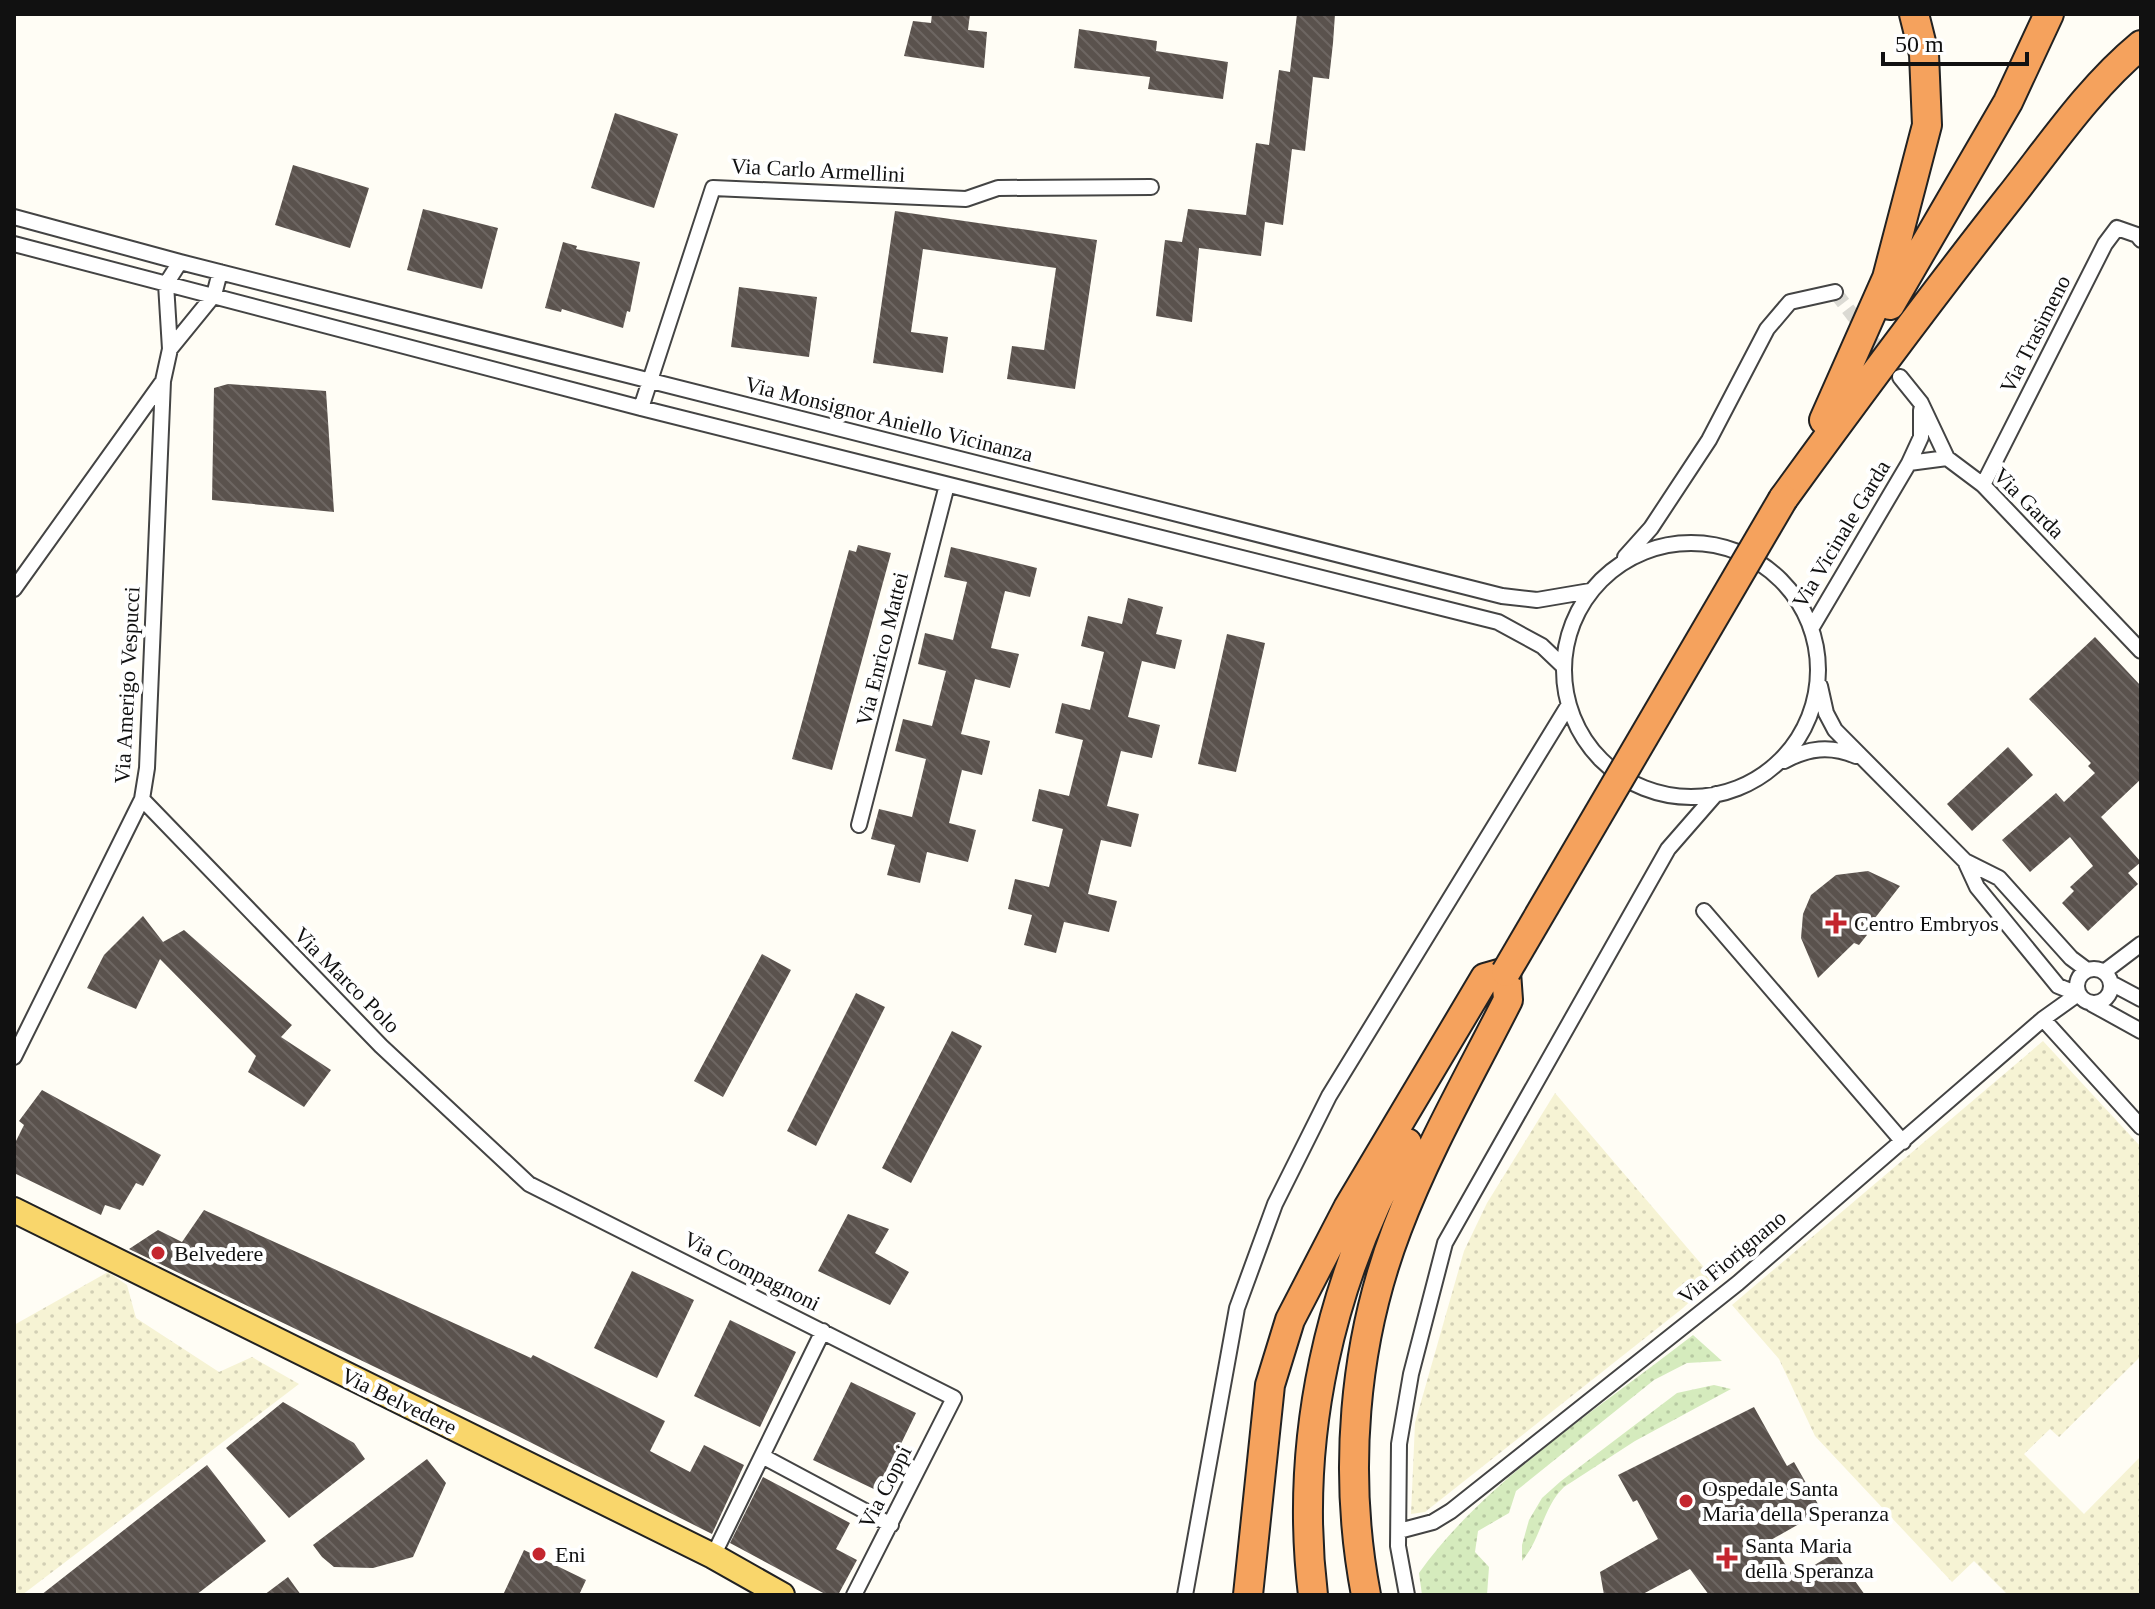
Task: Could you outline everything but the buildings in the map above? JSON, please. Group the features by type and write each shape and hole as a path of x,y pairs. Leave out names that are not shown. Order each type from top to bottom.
{"highway":[{"path":"1840,388 1887,278 1927,125 1924,54 1914,14"},
{"path":"1313,1595 1309,1460 1322,1366 1340,1294 1393,1167 1783,499 1840,388 2008,102 2049,14"},
{"path":"1783,499 1915,317 2065,126 2117,65 2141,45"},
{"path":"1248,1595 1270,1385 1290,1320 1368,1174 1485,978 1506,972"},
{"path":"1366,1595 1355,1524 1354,1485 1357,1400 1363,1358 1395,1233 1415,1183 1508,1000 1506,972"}],"main road":[{"name":"Via Belvedere","path":"14,1210 713,1556 782,1595"}],"street":[{"name":"Via Carlo Armellini","path":"641,408 713,188 966,199 998,188 1151,187"},
{"name":"Via Monsignor Aniello Vicinanza","path":"14,217 180,262 1502,596 1537,600 1590,591"},
{"name":"Via Trasimeno","path":"1983,485 2105,244 2117,228 2137,235 2141,240"},
{"path":"14,244 641,408 1498,622 1542,646 1563,666"},
{"path":"14,589 163,381 170,349 166,284 180,262"},
{"path":"170,349 214,295 220,272"},
{"path":"1835,292 1790,302 1767,329 1709,440 1651,528 1590,591 1570,627 1563,666 1568,706 1589,747 1630,782 1656,792 1686,796 1716,794 1744,785 1797,754 1827,748 1871,763"},
{"name":"Via Garda","path":"1900,377 1921,403 1947,458 1983,485 2141,651"},
{"name":"Via Amerigo Vespucci","path":"14,1057 142,799 147,768 163,381"},
{"name":"Via Vicinale Garda","path":"1811,629 1909,463 1921,437 1921,403"},
{"name":"Via Vicinale Garda","path":"1909,463 1947,458"},
{"name":"Via Enrico Mattei","path":"859,825 947,485"},
{"path":"1616,566 1648,549 1684,543 1712,544 1740,553 1765,566 1786,585 1811,629 1826,713 1835,730 1965,861 1977,887 2058,986 2078,994 2141,1031"},
{"path":"1769,770 1790,749 1805,725 1818,677"},
{"path":"1185,1595 1237,1308 1275,1204 1329,1096 1568,706"},
{"path":"1407,1595 1399,1538 1399,1444 1411,1374 1445,1243 1668,849 1716,794"},
{"name":"Via Marco Polo","path":"142,799 381,1046 529,1184"},
{"path":"1965,861 1999,878 2071,958 2141,999"},
{"path":"1704,911 1903,1142"},
{"path":"2092,1004 2107,997 2107,977 2141,944"},
{"path":"2078,994 2079,978 2087,970"},
{"name":"Via Fiorignano","path":"1399,1538 1451,1511 1738,1283 2043,1019 2078,994"},
{"path":"2043,1019 2141,1127"},
{"name":"Via Compagnoni","path":"529,1184 954,1398"},
{"path":"713,1556 823,1331"},
{"name":"Via Coppi","path":"854,1595 954,1398"},
{"path":"762,1456 891,1525"}],"shaded area":[{"path":"2043,1041 2141,1147 2141,1356 2059,1437 2050,1429 2024,1454 2084,1514 2141,1456 2141,1595 2008,1595 1974,1561 1952,1582 1815,1436 1779,1359 1732,1305"},
{"path":"1555,1093 1714,1279 1683,1308 1425,1512 1411,1514 1415,1423 1464,1251 1487,1203"},
{"path":"108,1272 127,1285 136,1318 219,1372 252,1357 299,1384 22,1595 14,1595 14,1325"}],"green space":[{"path":"1693,1335 1722,1361 1687,1363 1654,1380 1516,1491 1509,1513 1478,1531 1475,1552 1489,1567 1487,1595 1422,1595 1419,1573 1476,1507 1547,1446"},
{"path":"1714,1385 1731,1389 1635,1441 1564,1487 1551,1504 1534,1543 1522,1561 1522,1545 1529,1520 1542,1498 1677,1393"}],"tunnel":[{"path":"1835,292 1900,377"}],"place":[{"name":"Centro Embryos","path":"1836,923"},
{"name":"Belvedere","path":"158,1253"},
{"name":"Ospedale Santa Maria della Speranza","path":"1686,1501"},
{"name":"Eni","path":"539,1554"},
{"name":"Santa Maria della Speranza","path":"1727,1558"}]}
